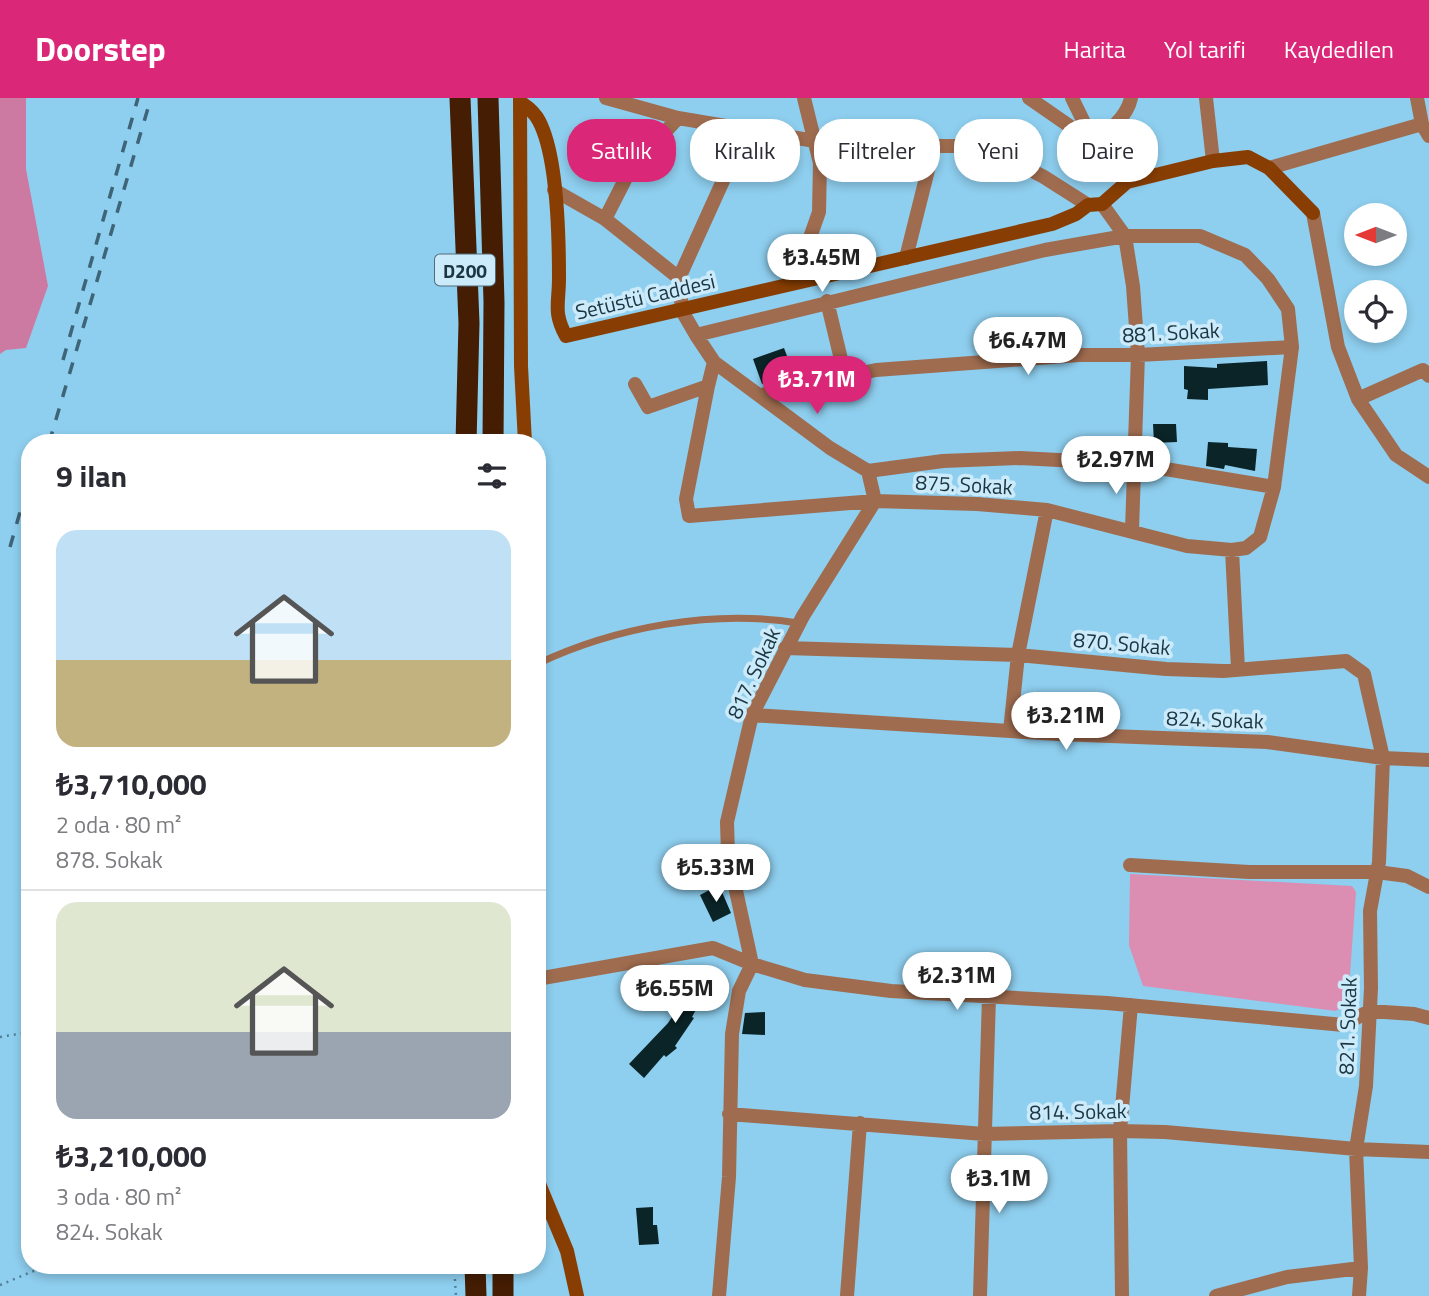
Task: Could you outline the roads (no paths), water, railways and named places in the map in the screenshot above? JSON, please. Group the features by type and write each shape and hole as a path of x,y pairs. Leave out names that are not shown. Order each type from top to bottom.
{"highway":[{"name":"D200","path":"460,98 469,323 466,434"},
{"name":"D200","path":"488,98 494,302 493,434"},
{"path":"475,1274 476,1296"},
{"path":"503,1274 503,1296"}],"street":[{"path":"606,98 690,120"},
{"path":"605,219 630,170 671,116 667,98"},
{"path":"804,98 814,137"},
{"path":"1029,98 1059,119"},
{"path":"1072,98 1082,119"},
{"path":"1119,119 1129,106 1131,98"},
{"path":"1206,98 1213,161"},
{"path":"1269,168 1426,130 1417,98"},
{"path":"520,100 521,366 525,434"},
{"name":"Setüstü Caddesi","path":"520,100 538,119 547,143 558,243 557,319 566,336 1052,223 1095,204 1127,182"},
{"path":"940,146 972,146 1008,158 1095,204 1125,236 1133,286 1138,355 1132,530"},
{"name":"Setüstü Caddesi","path":"1158,174 1213,161 1248,157 1269,168 1313,213 1338,347 1358,399"},
{"path":"723,182 679,278 682,311 714,362 830,448 868,471 943,461 994,459 1135,464 1274,487"},
{"path":"794,283 819,212 820,182"},
{"path":"906,258 925,182"},
{"path":"554,190 605,219 679,278"},
{"path":"696,335 1024,254 1125,236 1200,236 1245,255 1268,279 1288,309 1292,347 1274,487 1260,537 1246,548 1233,550 1238,669"},
{"path":"827,301 845,376"},
{"name":"881. Sokak","path":"761,395 876,370 1066,356 1292,347"},
{"path":"635,384 648,407 708,386 714,362"},
{"path":"1429,376 1423,370 1358,399 1396,455 1429,477"},
{"name":"875. Sokak","path":"708,386 687,499 689,516 875,501 977,504 1047,510 1187,546 1233,550"},
{"path":"868,471 875,501"},
{"name":"817. Sokak","path":"752,964 728,854 727,822 752,715 799,623 875,501"},
{"path":"1010,731 1018,655 1047,510"},
{"name":"870. Sokak","path":"785,648 1018,655 1166,669 1238,669 1346,661 1364,674 1383,758"},
{"name":"824. Sokak","path":"752,715 1010,731 1267,742 1383,758 1429,760"},
{"name":"821. Sokak","path":"1359,1296 1361,1268 1356,1149 1366,1086 1371,988 1370,911 1377,872 1383,758"},
{"path":"1129,865 1249,872 1377,872 1406,876 1429,887"},
{"path":"546,977 713,948 752,964 805,980 891,991 1131,1005 1343,1025 1369,1011 1414,1014 1429,1018"},
{"path":"719,1296 729,1177 732,1034 739,991 752,964"},
{"path":"980,1296 989,996"},
{"path":"1122,1296 1120,1130 1131,1005"},
{"name":"814. Sokak","path":"729,1114 984,1134 1120,1130 1356,1149 1429,1152"},
{"path":"847,1296 860,1123"},
{"path":"546,1200 568,1251 577,1296"},
{"path":"1216,1296 1287,1277 1361,1268"}],"lane":[{"path":"546,660 572,647 624,631 722,618 770,618 799,623"}],"railway":[{"path":"63,360 138,98"},
{"path":"52,434 151,98"},
{"path":"10,547 21,508"}]}
